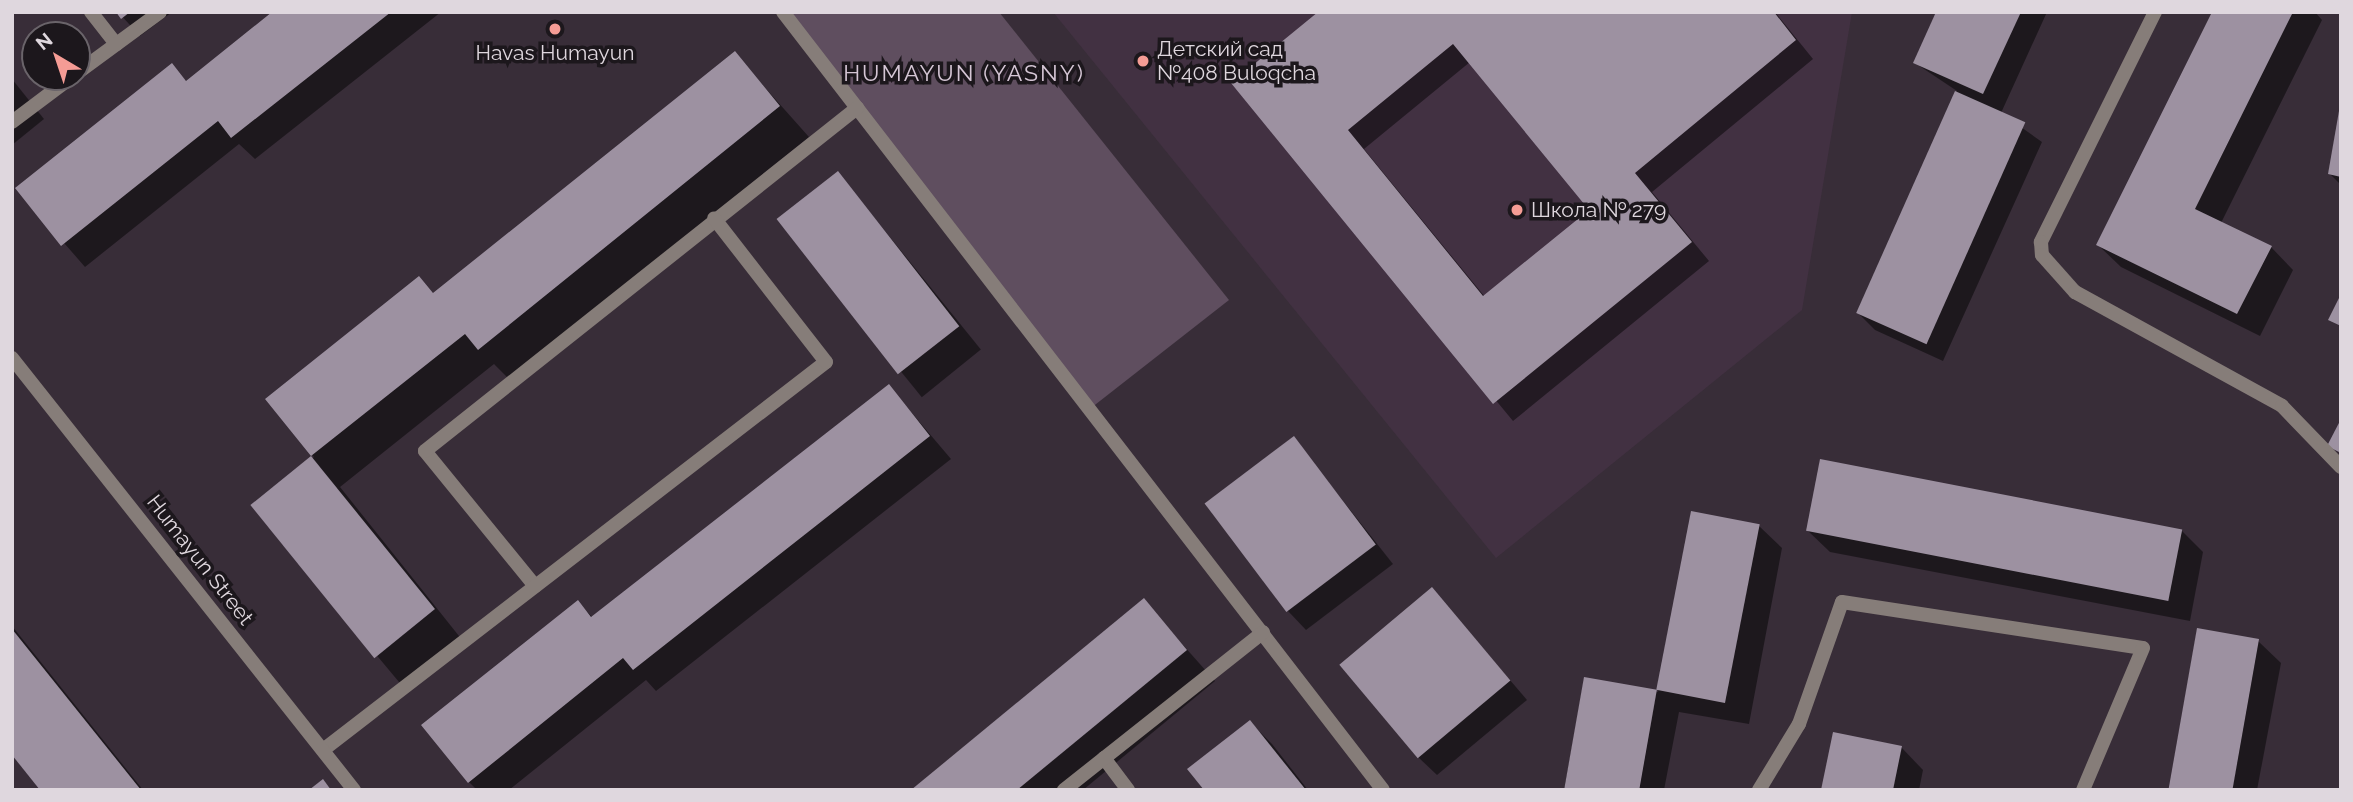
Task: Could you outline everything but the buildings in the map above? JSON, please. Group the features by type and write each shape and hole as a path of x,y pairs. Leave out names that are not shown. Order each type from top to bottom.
{"street":[{"path":"91,12 116,44"},
{"path":"91,63 160,12"},
{"path":"783,12 1383,790"},
{"path":"2155,12 2042,242 2042,255 2075,292 2282,406 2341,467"},
{"path":"12,122 53,91"},
{"path":"535,586 425,451 714,218 857,108"},
{"path":"323,750 826,362 714,218"},
{"name":"Humayun Street","path":"12,358 354,790"},
{"path":"1759,790 1799,724 1842,602 2143,648 2083,790"},
{"path":"1063,790 1263,632"},
{"path":"1104,758 1128,790"}],"shaded area":[{"path":"783,12 999,12 1229,300 1091,408"},
{"name":"Школа № 279","path":"1053,12 1852,12 1802,310 1496,558"}],"place":[{"name":"Havas Humayun","path":"555,29"},
{"name":"Детский сад №408 Buloqcha","path":"1143,61"},
{"name":"Школа № 279","path":"1517,210"}],"district":[{"name":"HUMAYUN (YASNY)","path":"964,73"}]}
